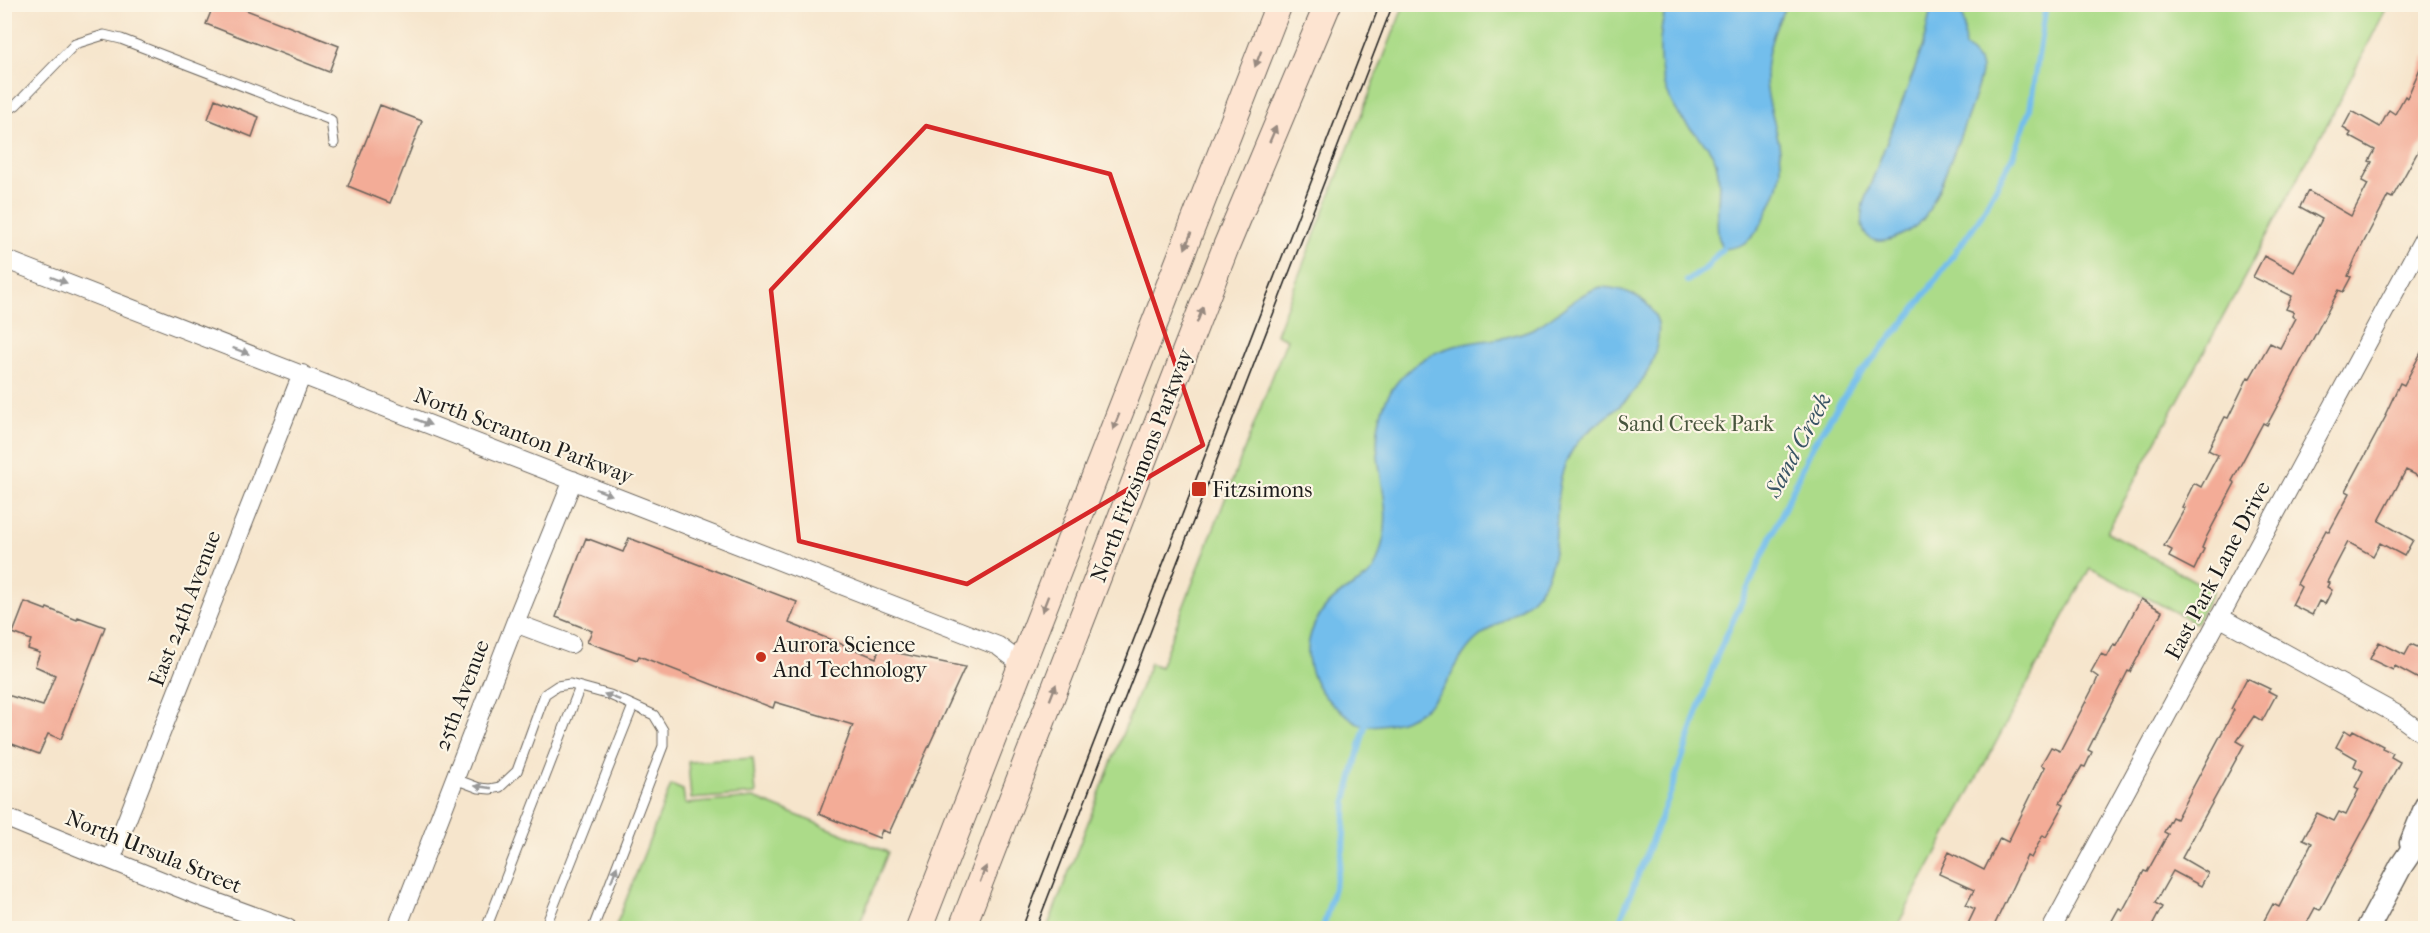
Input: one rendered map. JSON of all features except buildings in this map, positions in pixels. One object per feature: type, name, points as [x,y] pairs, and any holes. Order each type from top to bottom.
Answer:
[{"type":"main road","name":"North Fitzsimons Parkway","points":[[918,928],[1279,4]]},
{"type":"main road","name":"North Fitzsimons Parkway","points":[[962,928],[1225,249],[1328,4]]},
{"type":"street","name":"East Park Lane Drive","points":[[2052,928],[2426,234]]},
{"type":"street","name":"North Scranton Parkway","points":[[4,259],[998,646],[1022,664]]},
{"type":"street","name":"East 24th Avenue","points":[[111,860],[302,374]]},
{"type":"street","name":"25th Avenue","points":[[397,928],[573,480]]},
{"type":"street","points":[[2218,617],[2396,714],[2426,736]]},
{"type":"street","points":[[515,623],[571,644]]},
{"type":"street","points":[[2396,714],[2426,723]]},
{"type":"street","points":[[2368,928],[2401,866],[2426,806]]},
{"type":"street","name":"North Ursula Street","points":[[4,817],[202,897],[287,928]]},
{"type":"street","points":[[2401,866],[2426,829]]},
{"type":"lane","points":[[4,113],[16,105],[75,44],[104,35],[121,39],[331,120],[334,144]]},
{"type":"lane","points":[[455,779],[479,788],[500,787],[517,771],[545,694],[557,686],[570,684],[610,695],[654,715],[663,730],[663,746],[593,928]]},
{"type":"lane","points":[[493,928],[487,926],[580,687]]},
{"type":"lane","points":[[545,928],[633,706]]},
{"type":"highlighted area","points":[[926,126],[1110,174],[1203,445],[967,584],[799,541],[771,290]]},
{"type":"green space","name":"Sand Creek Park","points":[[1404,5],[2388,5],[2333,113],[2107,532],[2213,591],[2196,623],[2090,568],[1896,928],[1047,928],[1150,663],[1160,667],[1287,339],[1276,334]]},
{"type":"green space","points":[[753,758],[756,794],[691,799],[688,762]]},
{"type":"green space","points":[[671,785],[683,790],[685,804],[754,798],[888,852],[858,928],[615,928]]},
{"type":"water","points":[[1667,4],[1786,5],[1772,41],[1766,70],[1767,91],[1781,156],[1778,187],[1757,232],[1737,247],[1722,249],[1719,239],[1717,217],[1719,184],[1714,156],[1678,112],[1664,83],[1660,36]]},
{"type":"water","points":[[1932,4],[1956,5],[1959,9],[1963,19],[1965,47],[1975,57],[1981,69],[1979,79],[1966,120],[1929,210],[1911,230],[1885,241],[1876,241],[1869,238],[1864,231],[1863,204],[1923,45]]},
{"type":"water","points":[[1601,287],[1632,294],[1650,307],[1657,321],[1659,332],[1657,344],[1651,365],[1640,384],[1617,408],[1581,439],[1565,465],[1558,498],[1555,548],[1540,590],[1533,598],[1470,646],[1438,695],[1417,714],[1399,722],[1369,726],[1349,718],[1325,696],[1315,682],[1308,658],[1308,649],[1311,632],[1324,610],[1336,597],[1369,575],[1379,554],[1383,541],[1385,511],[1377,438],[1383,408],[1389,395],[1407,372],[1431,355],[1459,345],[1505,337],[1532,329],[1574,300]]},
{"type":"waterway","name":"Sand Creek","points":[[1617,928],[1670,794],[1716,658],[1813,445],[1855,380],[1911,314],[1979,219],[2013,156],[2030,109],[2046,4]]},
{"type":"waterway","points":[[1687,281],[1705,269],[1722,249]]},
{"type":"waterway","points":[[1323,928],[1343,849],[1346,800],[1365,726]]},
{"type":"tram line","points":[[1022,928],[1380,4]]},
{"type":"tram line","points":[[1036,928],[1393,4]]},
{"type":"place","name":"Fitzsimons","points":[[1199,489]]},
{"type":"place","name":"Aurora Science And Technology","points":[[761,657]]}]
